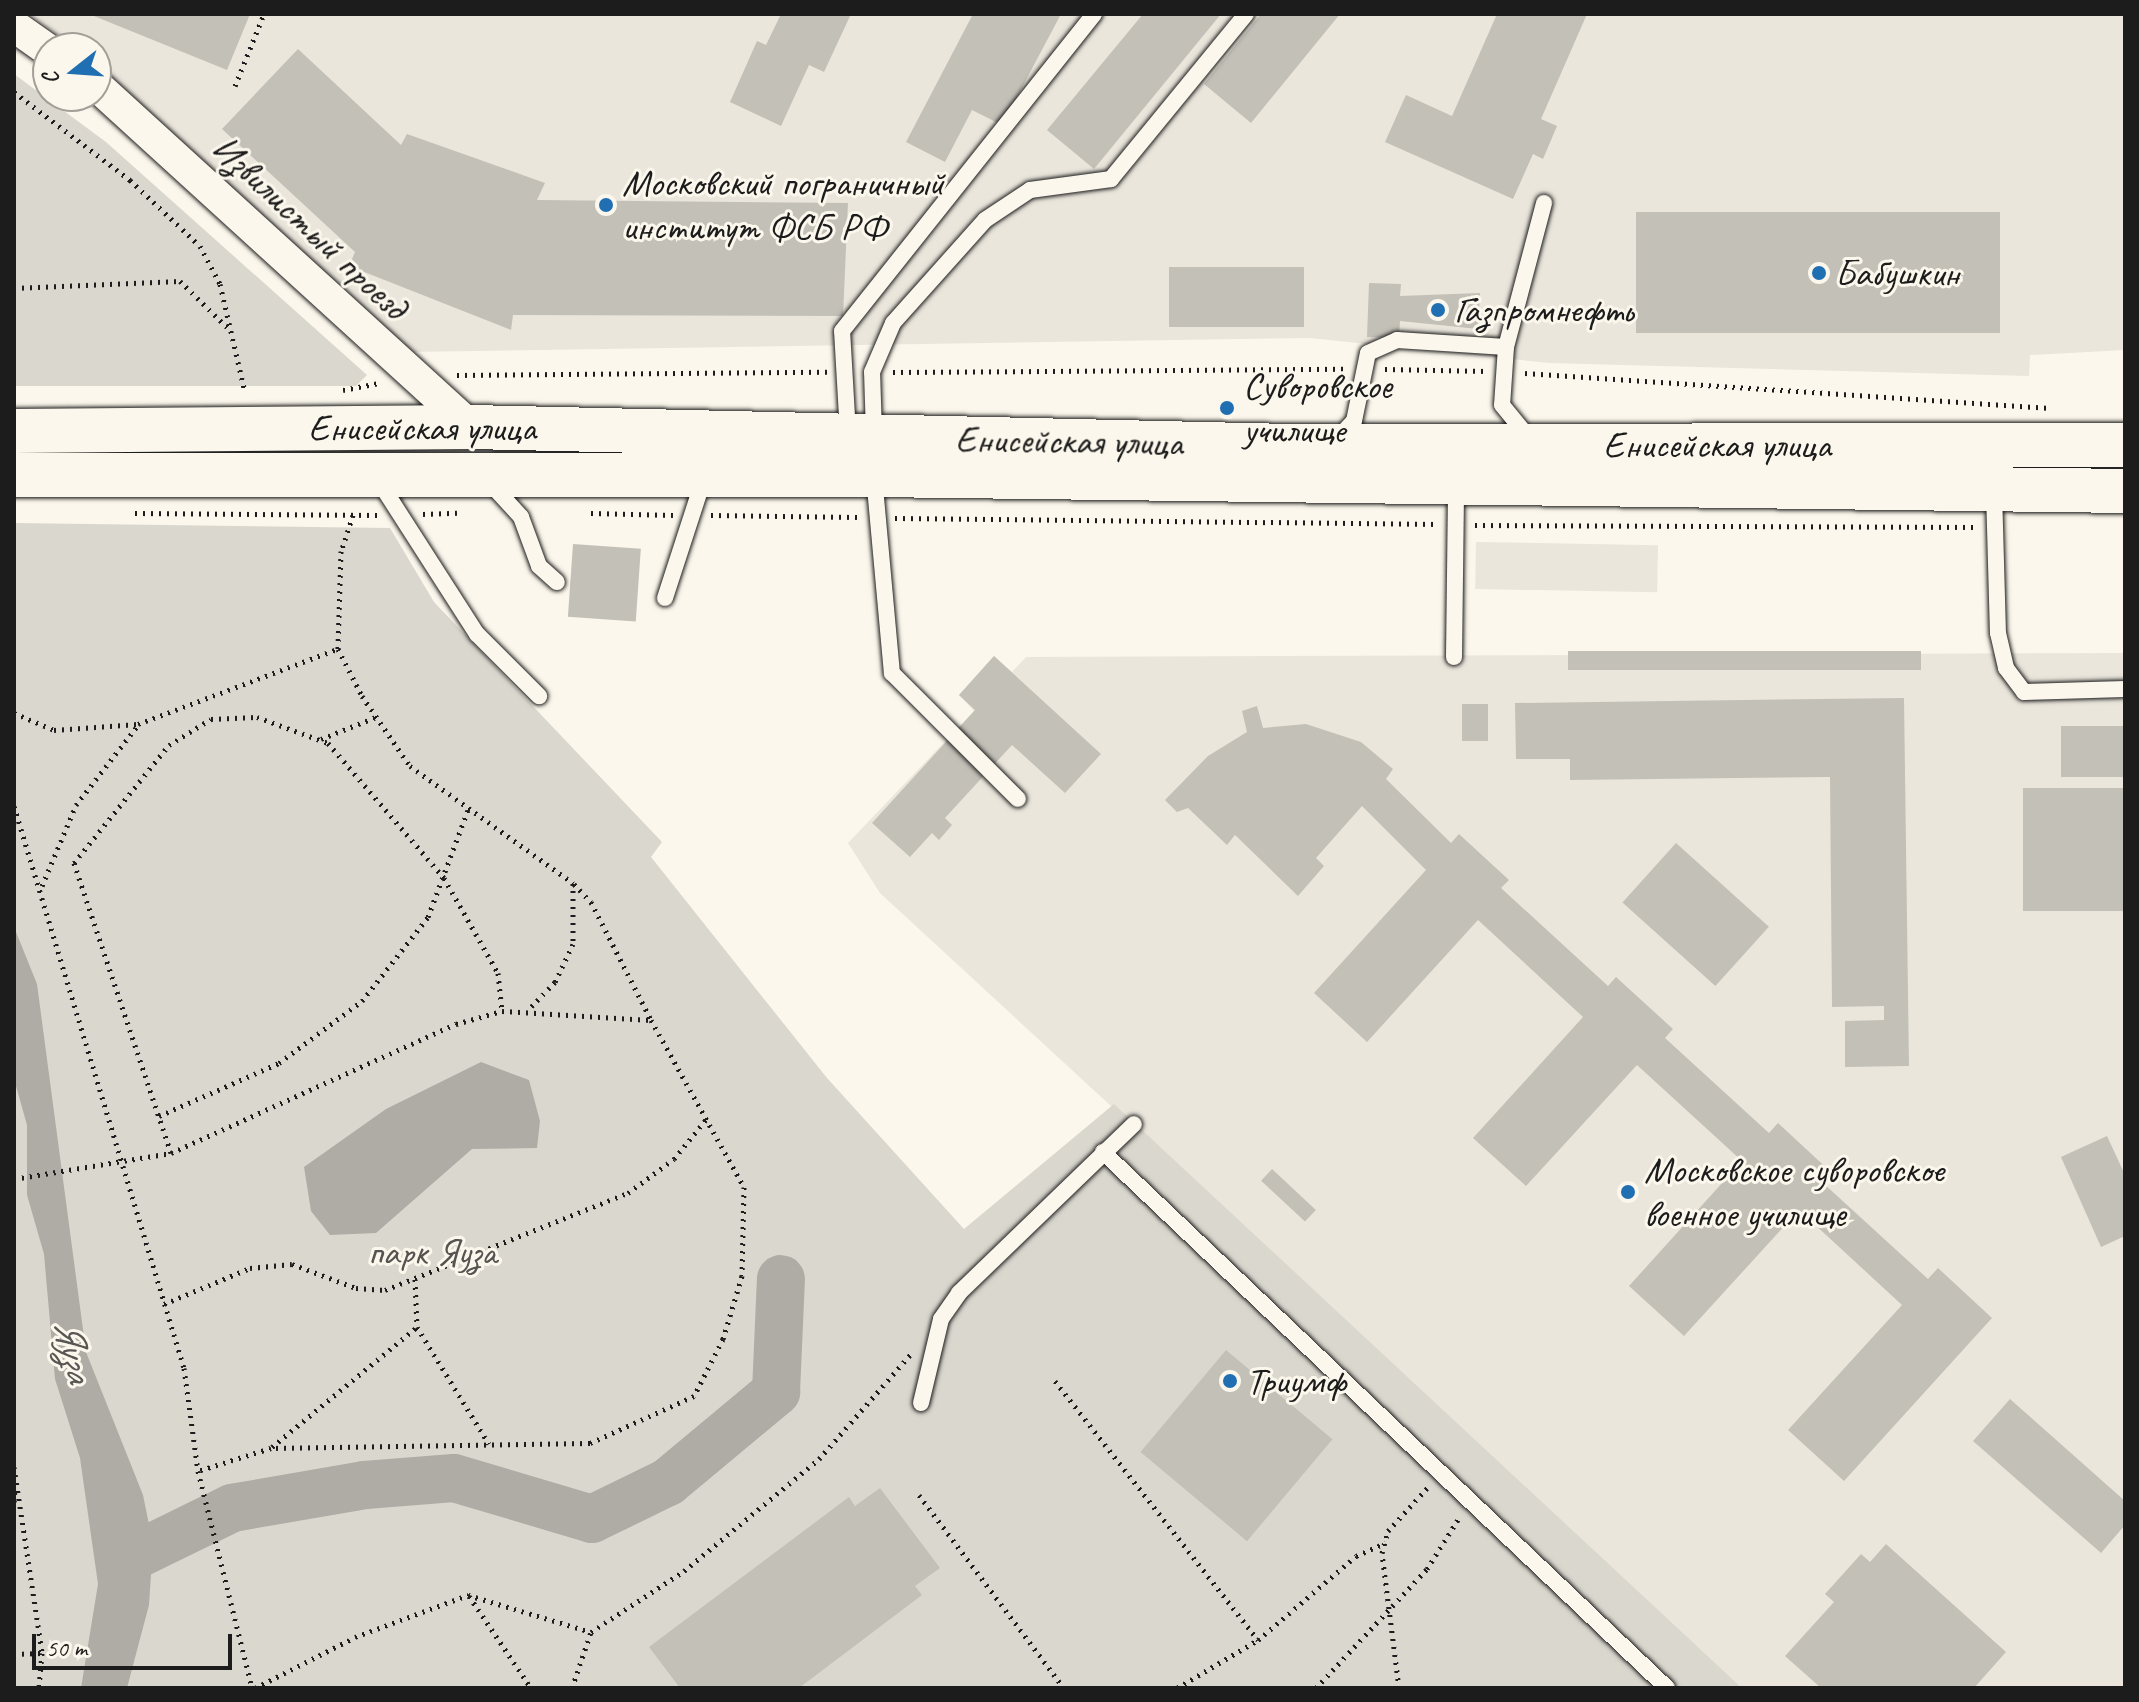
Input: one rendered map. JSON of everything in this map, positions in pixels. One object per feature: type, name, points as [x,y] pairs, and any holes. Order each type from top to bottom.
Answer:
[{"type":"main road","name":"Енисейская улица","points":[[14,431],[471,427],[865,449],[1456,505],[1994,508],[2125,491]]},
{"type":"main road","name":"Енисейская улица","points":[[14,475],[705,474],[865,449],[2125,445]]},
{"type":"street","points":[[14,26],[32,39]]},
{"type":"street","name":"Извилистый проезд","points":[[112,100],[471,427]]},
{"type":"lane","points":[[1018,799],[892,673],[875,517],[865,449],[845,372],[842,331],[1094,14]]},
{"type":"lane","points":[[865,449],[872,372],[893,323],[985,220],[1030,190],[1111,179],[1246,14]]},
{"type":"lane","points":[[1535,446],[1502,405],[1503,372],[1506,347],[1544,203]]},
{"type":"lane","points":[[1331,446],[1354,421],[1360,369],[1368,353],[1397,340],[1506,347]]},
{"type":"lane","points":[[373,474],[403,514],[477,634],[539,696]]},
{"type":"lane","points":[[481,474],[517,511],[539,566],[557,582]]},
{"type":"lane","points":[[665,598],[705,474]]},
{"type":"lane","points":[[1454,657],[1456,505]]},
{"type":"lane","points":[[1994,508],[1998,633],[2006,668],[2024,692],[2125,689]]},
{"type":"lane","points":[[921,1403],[941,1319],[959,1293],[1134,1124]]},
{"type":"lane","points":[[1103,1152],[1440,1473],[1461,1499],[1667,1688]]},
{"type":"path","points":[[235,86],[264,14]]},
{"type":"path","points":[[14,92],[130,180],[200,246],[235,335],[245,392]]},
{"type":"path","points":[[14,288],[180,281],[235,335]]},
{"type":"path","points":[[872,372],[1360,369],[1503,372],[2061,408]]},
{"type":"path","points":[[334,390],[411,375],[845,372]]},
{"type":"path","points":[[229,392],[260,391]]},
{"type":"path","points":[[576,512],[875,517],[1456,505],[1994,508]]},
{"type":"path","points":[[122,513],[353,515],[517,511]]},
{"type":"path","points":[[198,1471],[271,1448],[590,1443],[694,1396],[723,1339],[748,1227],[744,1187],[708,1117],[651,1020],[591,902],[573,883],[410,766],[376,717],[338,649],[341,551],[353,515]]},
{"type":"path","points":[[14,713],[54,730],[138,724],[338,649]]},
{"type":"path","points":[[171,1153],[74,863],[169,745],[211,719],[257,717],[320,739],[377,794],[444,878],[498,973],[502,1011]]},
{"type":"path","points":[[320,739],[376,717]]},
{"type":"path","points":[[42,886],[76,805],[138,724]]},
{"type":"path","points":[[14,806],[42,886],[119,1159],[184,1368],[198,1471],[254,1688],[355,1637],[468,1595],[591,1632]]},
{"type":"path","points":[[159,1116],[229,1091],[318,1038],[402,958],[444,878],[468,810]]},
{"type":"path","points":[[529,1010],[555,982],[573,944],[573,883]]},
{"type":"path","points":[[14,1179],[119,1159],[171,1153],[456,1024],[502,1011],[529,1010],[651,1020]]},
{"type":"path","points":[[164,1304],[250,1268],[278,1265],[356,1288],[385,1290],[628,1193],[674,1159],[708,1117]]},
{"type":"path","points":[[415,1279],[417,1327],[489,1445]]},
{"type":"path","points":[[572,1688],[591,1632],[684,1571],[819,1459],[941,1319]]},
{"type":"path","points":[[271,1448],[417,1327]]},
{"type":"path","points":[[1055,1381],[1258,1640]]},
{"type":"path","points":[[14,1467],[42,1653],[39,1688]]},
{"type":"path","points":[[1177,1688],[1258,1640],[1356,1556],[1385,1543],[1440,1473]]},
{"type":"path","points":[[14,1502],[16,1480]]},
{"type":"path","points":[[919,1495],[1064,1688]]},
{"type":"path","points":[[1316,1688],[1391,1610],[1464,1511],[1461,1499]]},
{"type":"path","points":[[1385,1543],[1398,1685],[1391,1688]]},
{"type":"path","points":[[468,1595],[531,1688]]},
{"type":"path","points":[[14,1654],[42,1653]]},
{"type":"shaded area","points":[[29,14],[2125,14],[2125,350],[2030,355],[2029,376],[1549,363],[1310,338],[407,352],[112,77],[112,32],[54,32]]},
{"type":"shaded area","points":[[1476,542],[1658,545],[1657,592],[1475,589]]},
{"type":"shaded area","name":"Московское суворовское военное училище","points":[[2125,653],[2125,1688],[1742,1688],[880,893],[848,843],[974,711],[959,695],[994,656],[1012,672],[1026,657]]},
{"type":"green space","points":[[14,74],[32,87],[32,112],[65,112],[106,142],[367,375],[356,386],[14,386]]},
{"type":"green space","name":"парк Яуза","points":[[14,523],[390,528],[434,602],[662,842],[651,857],[827,1078],[964,1229],[1114,1104],[1742,1688],[14,1688]]},
{"type":"water","name":"Яуза","points":[[14,927],[37,984],[86,1352],[143,1495],[153,1544],[149,1605],[127,1688],[81,1688],[98,1584],[80,1458],[55,1379],[44,1254],[27,1195],[27,1125],[14,1079]]},
{"type":"water","points":[[481,1062],[529,1080],[540,1121],[537,1148],[472,1149],[376,1233],[330,1235],[311,1211],[304,1167],[386,1109]]},
{"type":"building","points":[[89,14],[250,14],[227,70]]},
{"type":"building","points":[[781,14],[851,14],[824,72],[809,65],[781,126],[730,102],[757,41],[766,45]]},
{"type":"building","points":[[973,14],[1061,14],[1002,125],[972,110],[945,162],[906,142]]},
{"type":"building","points":[[1143,14],[1221,14],[1094,169],[1047,130]]},
{"type":"building","points":[[1261,14],[1340,14],[1251,123],[1204,84]]},
{"type":"building","points":[[1497,14],[1587,14],[1541,119],[1557,126],[1543,159],[1533,154],[1513,199],[1385,142],[1406,95],[1452,116]]},
{"type":"building","points":[[298,49],[401,145],[407,134],[545,183],[537,200],[848,203],[843,316],[513,315],[511,330],[349,266],[355,252],[222,129]]},
{"type":"building","name":"Бабушкин","points":[[1636,212],[2000,212],[2000,333],[1636,333]]},
{"type":"building","points":[[1169,267],[1304,267],[1304,327],[1169,327]]},
{"type":"building","points":[[1369,283],[1401,284],[1400,296],[1480,293],[1478,329],[1400,321],[1399,338],[1367,337]]},
{"type":"building","points":[[573,544],[641,549],[636,622],[568,617]]},
{"type":"building","points":[[1568,651],[1921,651],[1921,670],[1568,670]]},
{"type":"building","points":[[994,656],[1101,754],[1065,793],[1012,745],[945,818],[952,825],[939,840],[932,833],[910,857],[872,823],[975,710],[959,695]]},
{"type":"building","points":[[1904,698],[1909,1066],[1845,1067],[1845,1021],[1884,1020],[1884,1006],[1832,1007],[1830,777],[1570,780],[1570,759],[1516,759],[1515,703]]},
{"type":"building","points":[[1462,704],[1488,704],[1488,741],[1462,741]]},
{"type":"building","points":[[1257,706],[1263,728],[1306,724],[1361,742],[1393,769],[1386,779],[1451,843],[1459,834],[1509,880],[1501,888],[1608,986],[1616,977],[1673,1029],[1665,1038],[1769,1133],[1778,1123],[1832,1173],[1823,1183],[1928,1279],[1938,1268],[1992,1318],[1844,1481],[1788,1430],[1902,1305],[1799,1210],[1684,1336],[1629,1286],[1742,1161],[1637,1065],[1526,1186],[1473,1138],[1583,1017],[1478,920],[1367,1042],[1314,993],[1426,870],[1362,806],[1316,858],[1324,866],[1298,896],[1235,835],[1227,845],[1188,808],[1177,812],[1165,800],[1208,756],[1247,732],[1242,711]]},
{"type":"building","points":[[2061,726],[2125,726],[2125,777],[2061,777]]},
{"type":"building","points":[[2023,788],[2125,788],[2125,911],[2023,911]]},
{"type":"building","points":[[1676,843],[1769,927],[1715,986],[1622,902]]},
{"type":"building","points":[[2107,1136],[2125,1175],[2125,1236],[2101,1247],[2061,1157]]},
{"type":"building","points":[[1272,1169],[1316,1210],[1305,1222],[1261,1181]]},
{"type":"building","points":[[1226,1350],[1332,1439],[1247,1541],[1141,1452]]},
{"type":"building","points":[[2010,1399],[2125,1501],[2125,1525],[2101,1553],[1973,1441]]},
{"type":"building","points":[[880,1488],[940,1568],[915,1586],[922,1595],[799,1688],[680,1688],[649,1647],[849,1497],[855,1506]]},
{"type":"building","points":[[1886,1544],[2006,1652],[1974,1688],[1821,1688],[1785,1656],[1834,1602],[1825,1594],[1861,1554],[1870,1562]]},
{"type":"waterway","points":[[130,1558],[232,1508],[365,1485],[454,1478],[592,1519],[668,1482],[776,1392],[781,1279]]},
{"type":"place","name":"Московский пограничный институт ФСБ РФ","points":[[606,205]]},
{"type":"place","name":"Бабушкин","points":[[1819,273]]},
{"type":"place","name":"Газпромнефть","points":[[1438,310]]},
{"type":"place","name":"Суворовское училище","points":[[1227,408]]},
{"type":"place","name":"Московское суворовское военное училище","points":[[1628,1192]]},
{"type":"place","name":"Триумф","points":[[1230,1381]]}]
